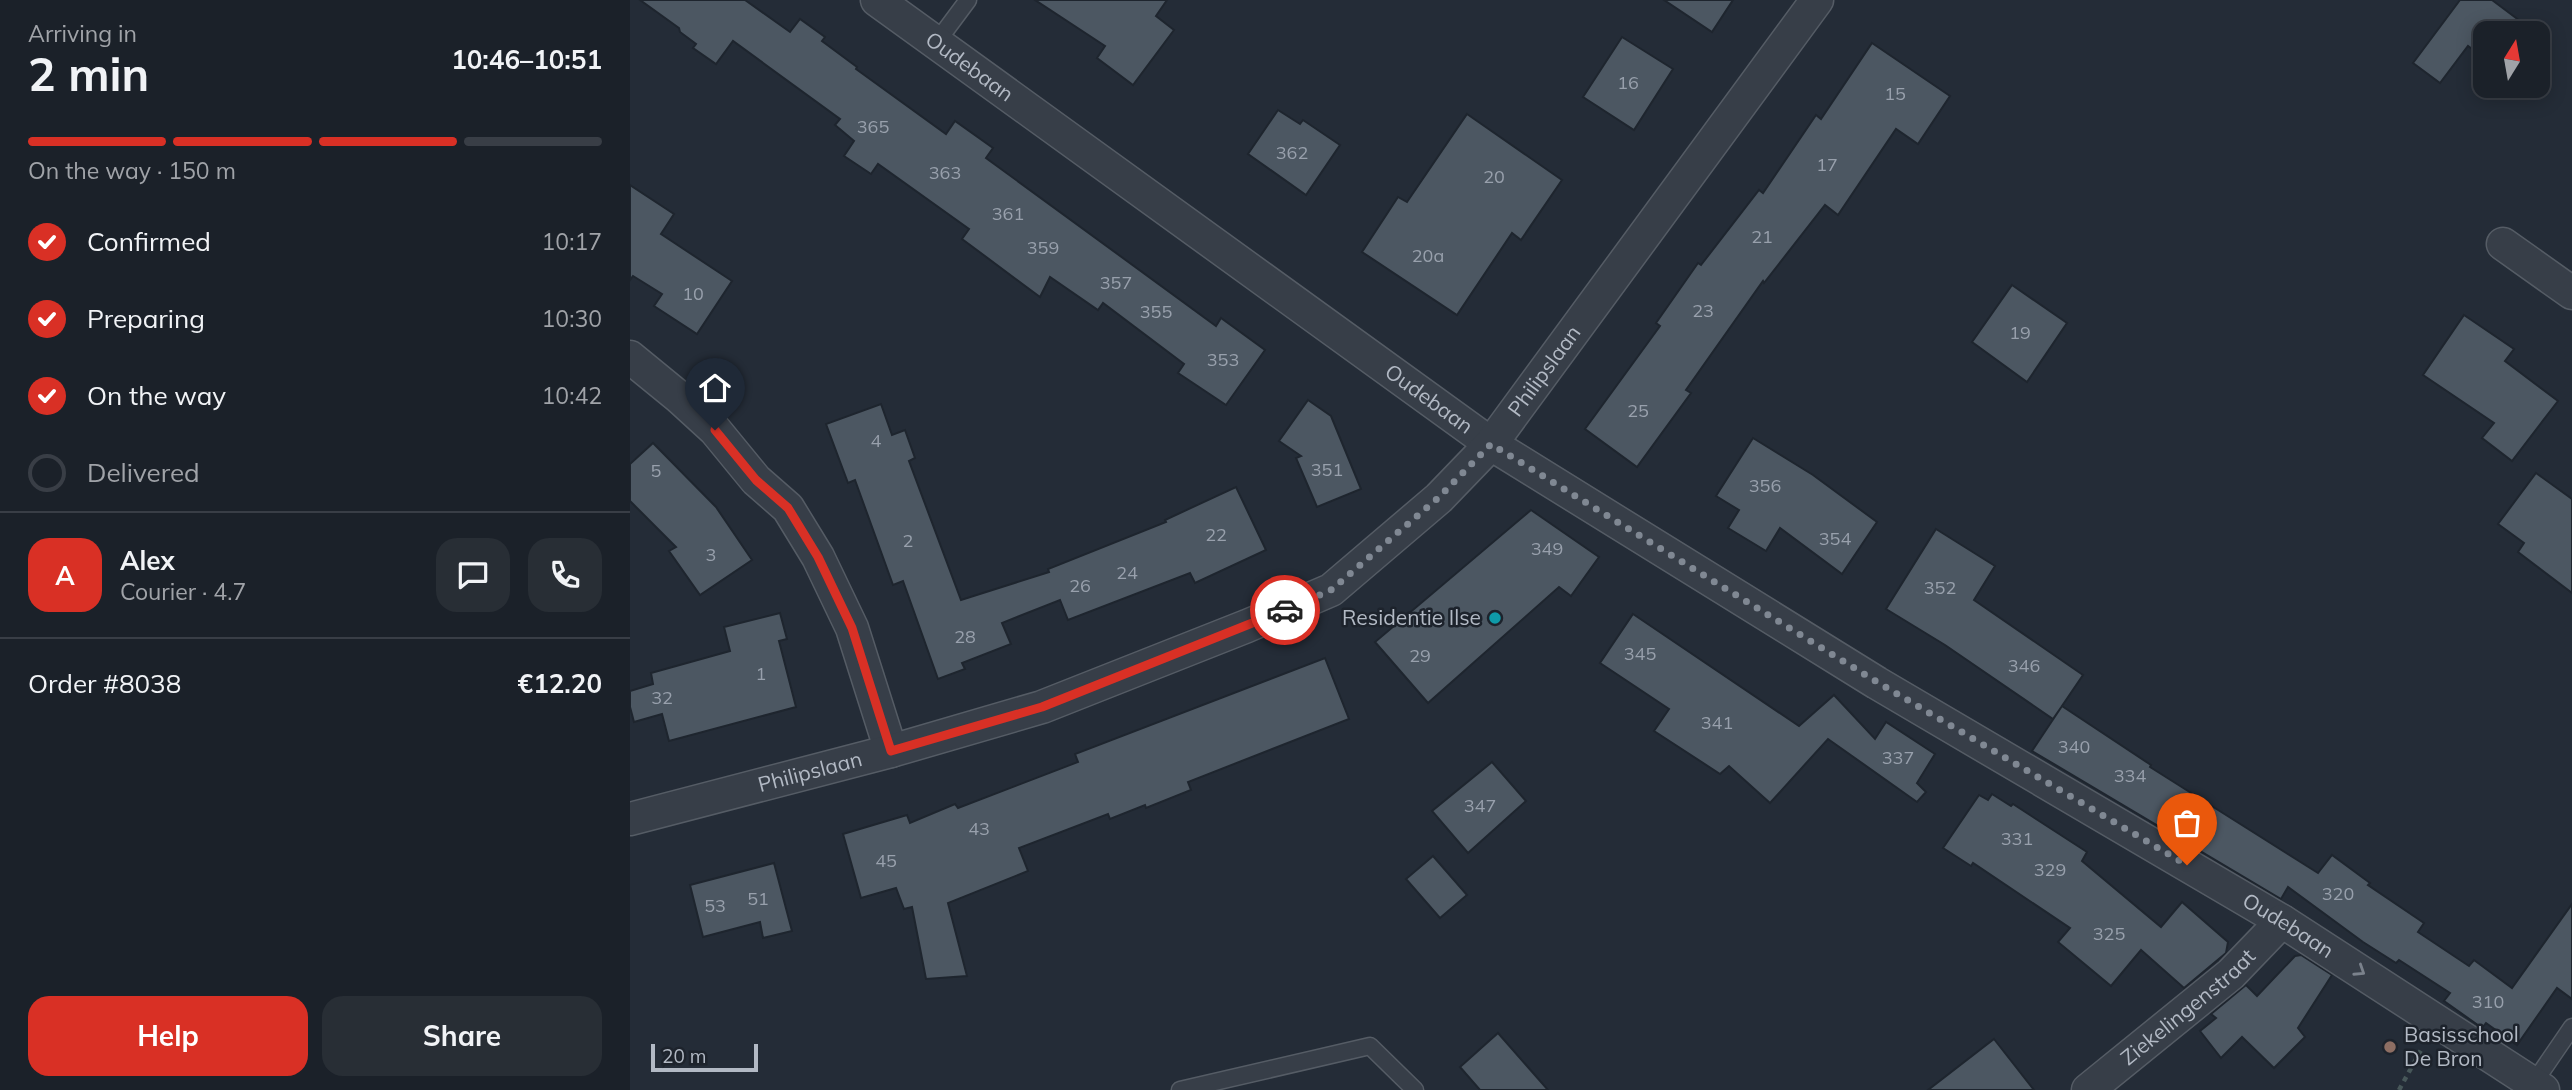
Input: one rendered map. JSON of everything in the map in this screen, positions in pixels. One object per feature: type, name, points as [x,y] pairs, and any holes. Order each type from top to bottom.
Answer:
[{"type":"street","name":"Oudebaan","points":[[877,0],[1491,444],[1877,682],[2282,921],[2538,1087]]},
{"type":"street","name":"Philipslaan","points":[[630,820],[891,751],[1042,707],[1331,590],[1438,498],[1491,444],[1817,0]]},
{"type":"street","points":[[2503,244],[2572,293]]},
{"type":"street","points":[[630,358],[715,430],[756,480],[788,508],[818,557],[852,628],[891,751]]},
{"type":"street","name":"Ziekelingenstraat","points":[[2088,1090],[2231,974],[2282,921]]},
{"type":"lane","points":[[936,43],[968,0]]},
{"type":"lane","points":[[2538,1087],[2572,1027]]},
{"type":"lane","points":[[1180,1090],[1370,1045],[1415,1090]]},
{"type":"path","points":[[2399,1090],[2436,1021]]},
{"type":"building","points":[[640,0],[745,0],[790,32],[800,19],[825,37],[822,41],[857,67],[856,69],[946,134],[955,121],[993,148],[986,158],[1216,326],[1221,318],[1265,350],[1226,405],[1178,373],[1184,364],[1103,303],[1098,310],[1050,277],[1040,297],[962,239],[969,229],[878,164],[871,174],[844,156],[854,141],[835,125],[840,119],[733,41],[716,64],[693,48],[696,44],[680,32],[679,28]]},
{"type":"building","points":[[1035,0],[1167,0],[1156,16],[1174,30],[1133,85],[1097,58],[1105,46]]},
{"type":"building","points":[[1664,0],[1733,0],[1712,32]]},
{"type":"building","points":[[2460,0],[2492,0],[2520,21],[2473,21],[2473,50],[2468,46],[2440,83],[2413,63]]},
{"type":"building","points":[[1622,37],[1673,69],[1634,130],[1583,97]]},
{"type":"building","points":[[1872,43],[1950,96],[1918,144],[1896,129],[1838,215],[1825,205],[1764,283],[1763,281],[1686,390],[1691,393],[1637,467],[1585,429],[1660,326],[1656,323],[1698,263],[1701,265],[1759,190],[1763,193],[1816,115],[1821,119]]},
{"type":"building","points":[[1278,110],[1300,124],[1303,120],[1340,145],[1306,195],[1248,154]]},
{"type":"building","points":[[1467,114],[1562,180],[1521,240],[1512,233],[1457,315],[1362,252],[1398,197],[1407,202]]},
{"type":"building","points":[[630,185],[674,214],[661,234],[732,281],[697,334],[654,306],[662,294],[633,276],[630,280]]},
{"type":"building","points":[[2012,285],[2067,323],[2027,382],[1972,342]]},
{"type":"building","points":[[2464,315],[2514,349],[2505,361],[2558,401],[2512,461],[2482,438],[2494,423],[2423,375]]},
{"type":"building","points":[[1308,400],[1331,416],[1361,489],[1317,507],[1296,458],[1301,456],[1279,441]]},
{"type":"building","points":[[881,404],[892,435],[905,430],[915,458],[909,461],[961,600],[1049,572],[1048,569],[1166,522],[1165,520],[1236,487],[1266,550],[1195,583],[1190,573],[1068,620],[1060,600],[1002,623],[1011,644],[962,663],[965,669],[938,679],[903,581],[893,585],[855,480],[848,483],[826,424]]},
{"type":"building","points":[[1753,438],[1813,475],[1877,522],[1842,574],[1780,528],[1766,551],[1728,528],[1739,510],[1716,496]]},
{"type":"building","points":[[653,443],[716,507],[752,560],[700,595],[669,551],[676,547],[630,501],[630,464]]},
{"type":"building","points":[[2536,473],[2572,499],[2572,593],[2518,552],[2524,543],[2498,524]]},
{"type":"building","points":[[1531,510],[1599,557],[1571,596],[1559,587],[1428,703],[1375,642]]},
{"type":"building","points":[[1936,529],[1995,566],[1974,600],[2083,675],[2053,719],[1945,645],[1886,609]]},
{"type":"building","points":[[780,613],[787,639],[779,641],[796,707],[669,741],[662,714],[634,722],[630,691],[653,684],[651,673],[730,651],[724,627]]},
{"type":"building","points":[[1633,614],[1799,726],[1834,695],[1875,739],[1886,722],[1935,754],[1917,783],[1926,792],[1917,802],[1828,739],[1770,803],[1729,766],[1720,774],[1654,731],[1669,709],[1600,663]]},
{"type":"building","points":[[1325,658],[1349,719],[1188,782],[1191,790],[1146,808],[1145,805],[1110,819],[1108,814],[1019,848],[1028,871],[948,903],[967,976],[926,979],[912,907],[904,909],[896,888],[861,898],[843,834],[907,815],[910,823],[955,804],[958,808],[1078,762],[1075,754]]},
{"type":"building","points":[[2062,706],[2151,765],[2150,767],[2318,873],[2332,855],[2370,883],[2368,885],[2424,923],[2418,932],[2469,966],[2474,960],[2512,988],[2572,904],[2572,999],[2557,988],[2517,1045],[2486,1023],[2482,1028],[2444,1001],[2450,993],[2399,960],[2396,963],[2363,942],[2288,887],[2281,899],[2032,751]]},
{"type":"building","points":[[1492,762],[1526,801],[1468,853],[1432,811]]},
{"type":"building","points":[[1992,794],[2011,806],[2013,804],[2087,852],[2082,861],[2161,927],[2182,902],[2228,942],[2226,953],[2184,988],[2141,950],[2111,986],[2058,942],[2070,928],[1973,863],[1971,866],[1943,848],[1979,795],[1988,800]]},
{"type":"building","points":[[1433,856],[1467,895],[1440,918],[1406,879]]},
{"type":"building","points":[[774,863],[792,931],[763,938],[760,922],[703,937],[690,885]]},
{"type":"building","points":[[2301,955],[2332,975],[2298,1028],[2305,1037],[2274,1068],[2242,1037],[2221,1058],[2200,1031],[2216,1018],[2211,1014],[2246,985],[2257,996],[2295,956]]},
{"type":"building","points":[[1498,1033],[1548,1090],[1480,1090],[1460,1067]]},
{"type":"building","points":[[1994,1039],[2034,1090],[1928,1090]]},
{"type":"way so far","points":[[1285,610],[1331,590],[1438,498],[1491,444],[1877,682],[2187,865]]},
{"type":"place","name":"Residentie Ilse","points":[[1495,618]]},
{"type":"place","name":"Basisschool De Bron","points":[[2390,1047]]},
{"type":"route","points":[[715,430],[756,480],[788,508],[818,557],[852,628],[891,751],[1042,707],[1285,610]]}]
